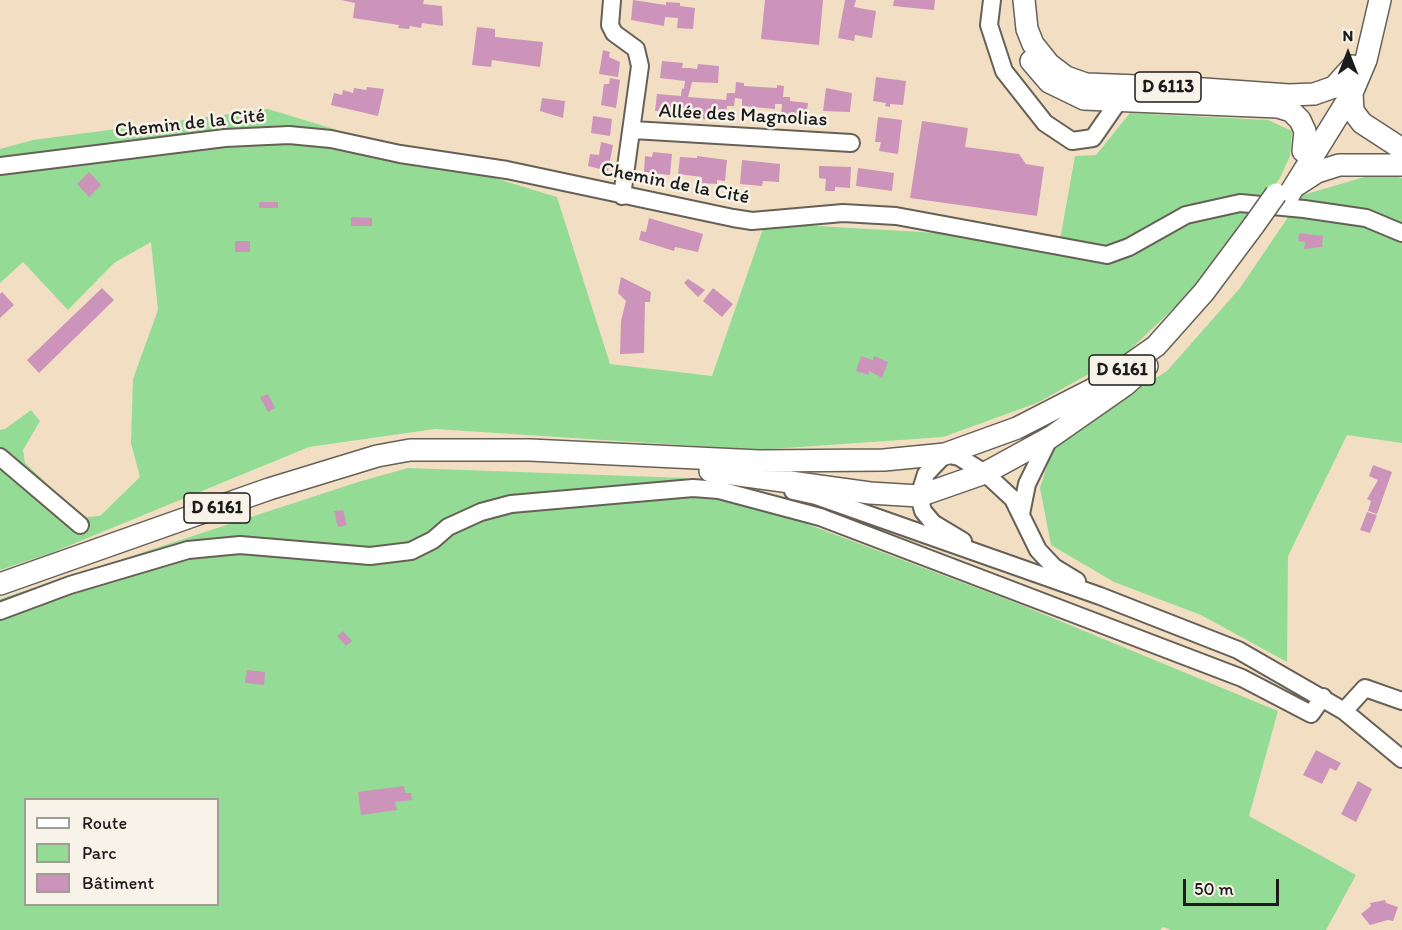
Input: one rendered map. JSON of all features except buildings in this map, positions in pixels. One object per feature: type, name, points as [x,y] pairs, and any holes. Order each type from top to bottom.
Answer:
[{"type":"main road","name":"D 6113","points":[[1013,0],[1020,34],[1036,71],[1066,93],[1278,107],[1291,111],[1300,120],[1305,131],[1303,151]]},
{"type":"main road","name":"D 6113","points":[[1024,0],[1027,29],[1033,44],[1049,64],[1066,76],[1107,95],[1190,88],[1289,95],[1314,94],[1334,87],[1353,66],[1380,2]]},
{"type":"main road","name":"D 6113","points":[[1352,93],[1366,60],[1380,2]]},
{"type":"main road","name":"D 6161","points":[[1286,193],[1303,151],[1353,66]]},
{"type":"main road","name":"D 6161","points":[[0,584],[269,489],[378,456],[410,450],[518,450],[602,455],[816,461],[884,460],[945,454],[1017,428],[1099,386],[1156,346],[1286,193],[1352,93]]},
{"type":"main road","points":[[1352,93],[1353,111],[1362,123],[1402,149]]},
{"type":"main road","points":[[1286,193],[1317,172],[1339,165],[1392,163],[1402,165]]},
{"type":"main road","name":"D 6161","points":[[602,455],[870,493],[919,496],[985,473],[1051,437],[1124,387],[1173,344],[1213,301],[1260,226]]},
{"type":"street","points":[[612,0],[610,25],[614,33],[630,44],[639,55],[633,130],[622,196]]},
{"type":"street","points":[[992,0],[989,25],[1004,71],[1045,123],[1072,141],[1083,141],[1097,135],[1107,95]]},
{"type":"street","name":"Allée des Magnolias","points":[[633,130],[851,143]]},
{"type":"street","name":"Chemin de la Cité","points":[[0,166],[225,138],[289,135],[331,139],[400,154],[507,170],[622,196],[752,221],[843,213],[896,216],[1107,255],[1129,247],[1186,215],[1239,203],[1304,208],[1366,218],[1402,233]]},
{"type":"street","points":[[1021,514],[1027,484],[1051,437]]},
{"type":"street","points":[[991,559],[981,549],[933,523],[923,511],[919,496],[926,474],[945,454],[959,457],[985,473],[1013,499],[1038,550],[1054,567],[1100,596]]},
{"type":"street","points":[[0,457],[80,525]]},
{"type":"street","points":[[708,470],[816,496],[1100,596],[1238,650],[1323,697],[1344,711],[1402,759]]},
{"type":"street","points":[[0,611],[70,585],[188,550],[240,545],[340,555],[380,555],[411,551],[433,540],[448,527],[472,516],[511,504],[693,488],[719,490],[820,517],[1232,674],[1311,714],[1323,697]]},
{"type":"street","points":[[70,585],[68,568],[76,558]]},
{"type":"street","points":[[29,574],[70,585]]},
{"type":"street","points":[[1344,711],[1365,688],[1402,700]]},
{"type":"green space","points":[[268,109],[557,197],[610,364],[712,376],[765,223],[1060,240],[1075,156],[1096,155],[1130,113],[1268,120],[1292,131],[1290,156],[1280,178],[1210,273],[1128,352],[1037,403],[943,437],[757,450],[435,429],[309,447],[51,553],[0,570],[0,430],[5,429],[31,410],[40,421],[23,450],[25,463],[74,509],[86,517],[100,516],[140,477],[131,443],[133,379],[158,310],[151,242],[114,263],[68,310],[23,262],[0,283],[0,149],[33,140]]},
{"type":"green space","points":[[1378,173],[1402,178],[1402,443],[1347,435],[1288,556],[1287,662],[1201,615],[1114,582],[1051,545],[1040,488],[1052,450],[1086,422],[1167,371],[1240,288],[1303,195]]},
{"type":"green space","points":[[408,468],[685,478],[1014,602],[1278,711],[1249,816],[1356,875],[1326,930],[1171,930],[1163,927],[1160,930],[0,930],[0,599],[358,482]]}]
